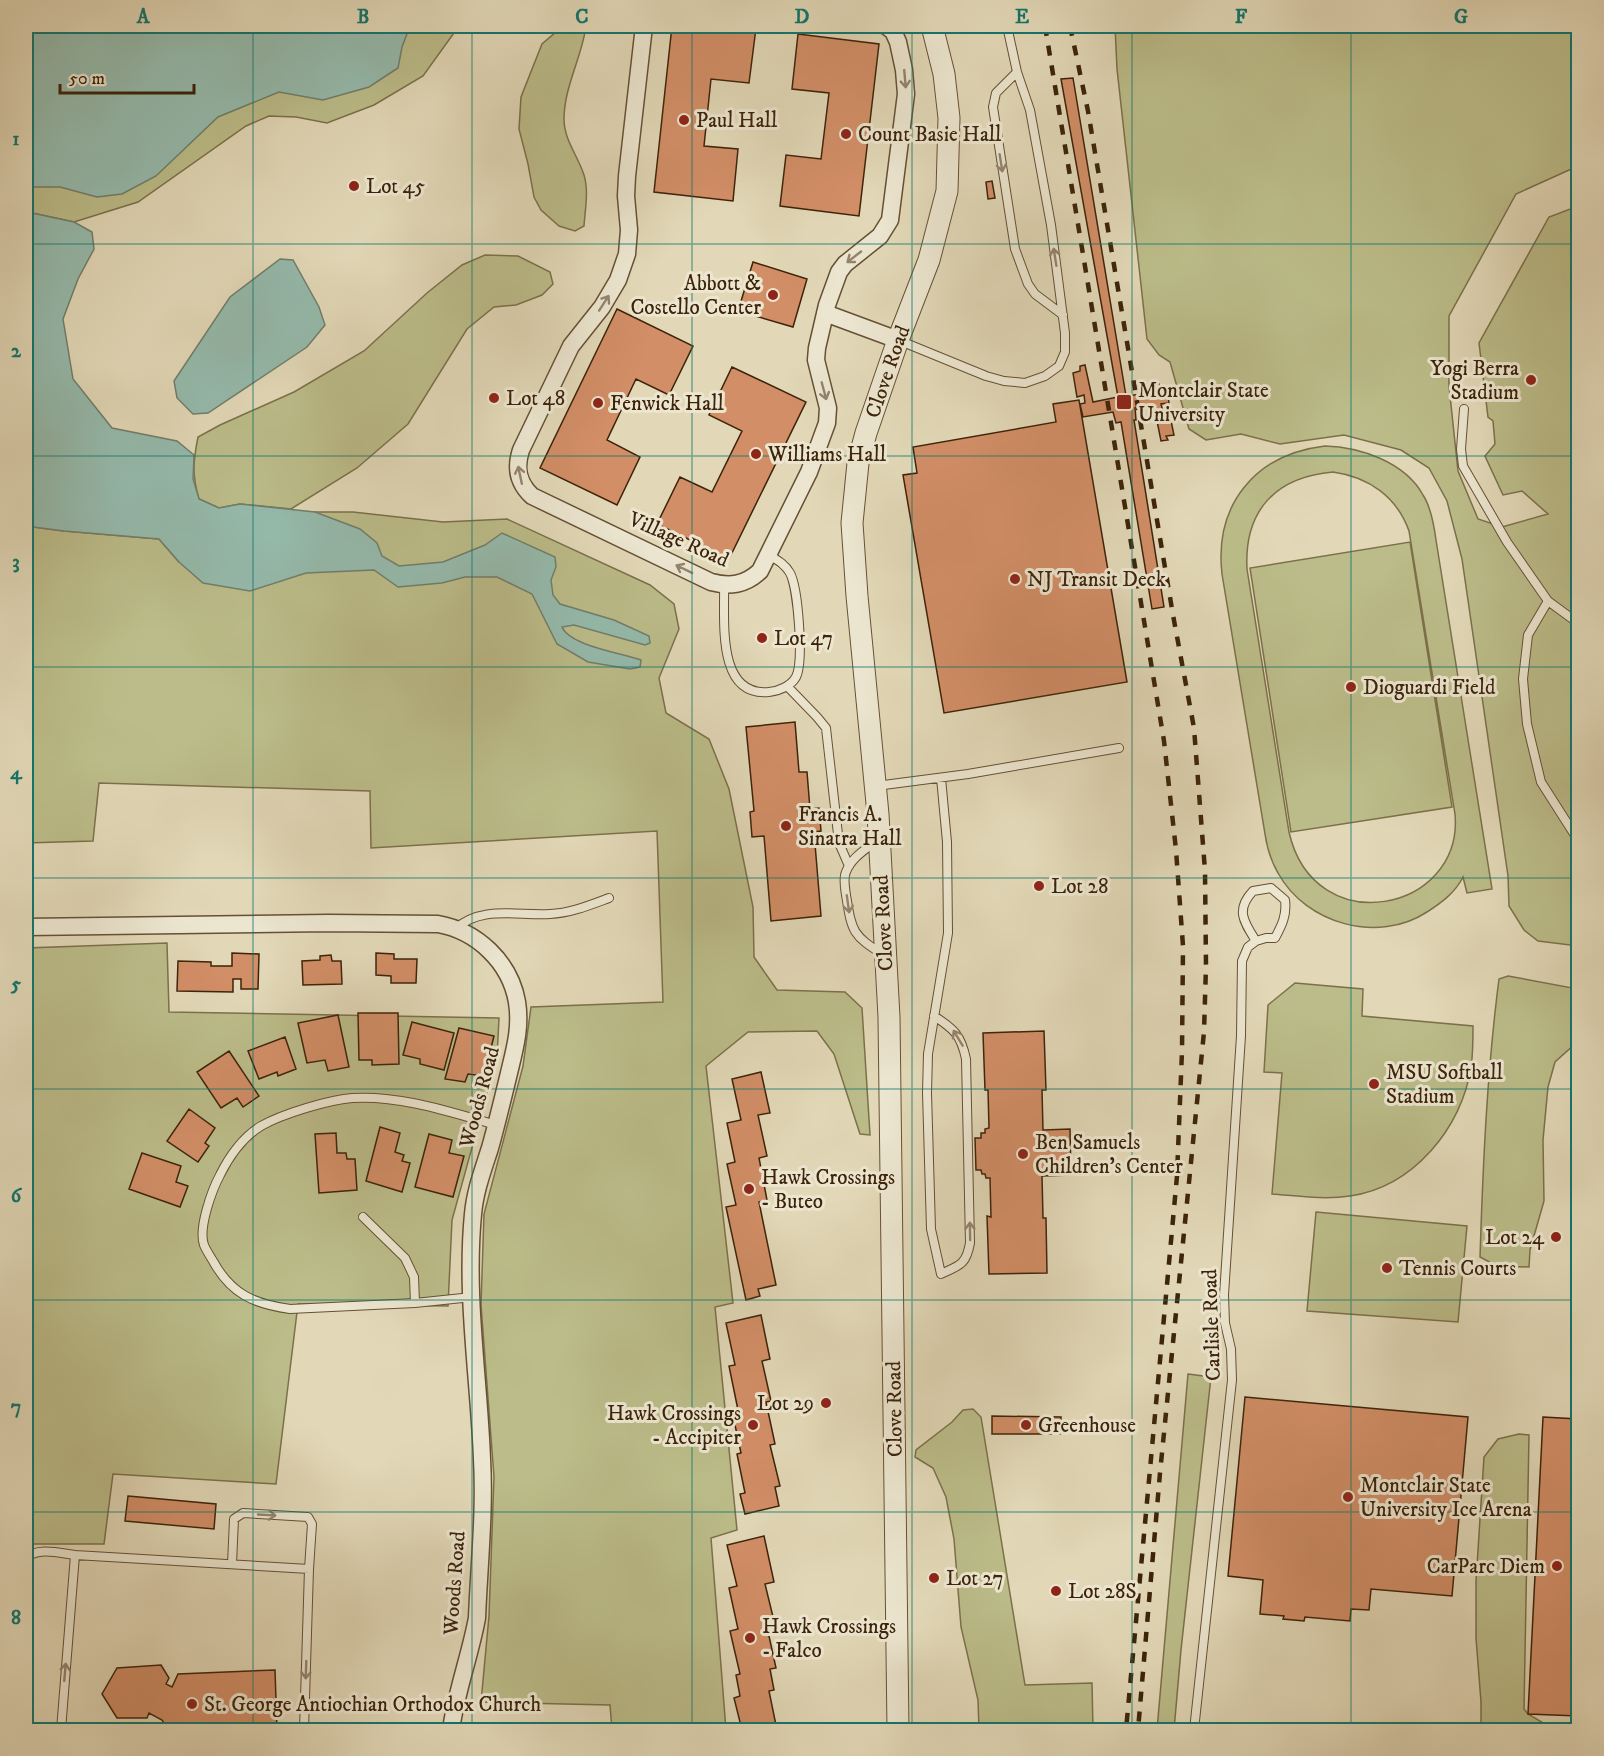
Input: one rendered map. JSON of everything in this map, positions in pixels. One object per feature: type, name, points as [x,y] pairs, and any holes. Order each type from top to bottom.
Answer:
[{"type":"street","name":"Village Road","points":[[644,26],[627,176],[626,196],[630,230],[627,254],[618,280],[602,307],[579,334],[562,364],[521,450],[518,465],[519,478],[523,488],[532,496],[711,582],[724,585],[741,584],[760,571],[809,472],[827,423],[828,408],[816,360],[825,313],[844,264],[880,236],[890,220],[906,94],[898,42],[893,31],[886,26]]},
{"type":"street","name":"Clove Road","points":[[898,1731],[889,1052],[879,839],[852,548],[858,463],[898,340],[929,260],[947,191],[949,118],[944,74],[932,26]]},
{"type":"street","points":[[825,313],[898,340]]},
{"type":"street","name":"Woods Road","points":[[26,927],[328,923],[438,924],[478,940],[500,962],[508,974],[515,995],[519,1034],[476,1195],[470,1263],[482,1461],[478,1607],[472,1644],[454,1703],[451,1731]]},
{"type":"lane","points":[[898,340],[986,376],[1025,384],[1045,376],[1059,366],[1065,352],[1063,315],[1051,225],[1030,110],[1017,72],[1007,26]]},
{"type":"lane","points":[[1017,72],[996,93],[993,107],[1015,249],[1028,284],[1035,294],[1063,315]]},
{"type":"lane","points":[[1464,410],[1461,449],[1463,466],[1507,542],[1548,601],[1578,623]]},
{"type":"lane","points":[[724,585],[726,641],[735,679],[742,686],[754,692],[776,691],[787,686],[798,673],[801,649],[792,580],[784,565],[769,555]]},
{"type":"lane","points":[[1548,601],[1528,635],[1523,679],[1527,724],[1541,782],[1578,840]]},
{"type":"lane","points":[[787,686],[826,728],[839,843],[849,866]]},
{"type":"lane","points":[[875,786],[941,778],[1119,747]]},
{"type":"lane","points":[[934,1016],[958,1035],[966,1059],[970,1243],[968,1257],[962,1264],[940,1274],[931,1229],[927,1093],[928,1054],[934,1016],[948,933],[947,842],[941,778]]},
{"type":"lane","points":[[879,839],[856,857],[845,873],[845,882],[853,930],[862,941],[885,956]]},
{"type":"lane","points":[[1271,888],[1285,900],[1287,911],[1275,938],[1256,940],[1242,913],[1243,904],[1253,891],[1271,888]]},
{"type":"lane","points":[[454,929],[463,921],[475,916],[551,914],[576,910],[609,898]]},
{"type":"lane","name":"Carlisle Road","points":[[1194,1731],[1233,1380],[1231,1349],[1225,1323],[1224,1295],[1240,1048],[1242,961],[1248,947],[1256,940]]},
{"type":"lane","points":[[472,1297],[415,1303],[290,1309],[270,1306],[239,1293],[221,1275],[203,1243],[205,1215],[214,1186],[230,1155],[260,1127],[304,1109],[351,1098],[388,1099],[496,1125]]},
{"type":"lane","points":[[363,1218],[405,1258],[414,1277],[415,1303]]},
{"type":"lane","points":[[232,1564],[234,1519],[243,1513],[308,1517],[312,1524],[304,1731]]},
{"type":"lane","points":[[26,1558],[32,1553],[50,1552],[309,1569]]},
{"type":"lane","points":[[61,1731],[75,1555]]},
{"type":"green space","points":[[26,26],[459,26],[423,76],[374,105],[327,123],[296,117],[269,116],[246,126],[138,202],[74,222],[32,213],[26,215]]},
{"type":"green space","points":[[563,26],[586,26],[567,95],[564,119],[566,134],[584,175],[586,187],[584,226],[575,231],[559,226],[541,210],[534,197],[519,129],[521,97],[542,44]]},
{"type":"green space","points":[[1115,26],[1578,26],[1578,166],[1516,194],[1449,316],[1449,386],[1458,471],[1478,519],[1502,527],[1548,514],[1522,491],[1503,495],[1485,456],[1495,444],[1493,421],[1488,417],[1479,343],[1549,217],[1578,206],[1578,946],[1538,941],[1524,930],[1509,906],[1508,876],[1462,559],[1447,501],[1429,468],[1401,450],[1344,435],[1280,444],[1241,434],[1206,440],[1189,429],[1170,362],[1159,355],[1147,339],[1117,69]]},
{"type":"green space","points":[[485,255],[518,256],[550,272],[553,284],[542,295],[516,305],[494,307],[467,329],[408,424],[357,468],[291,509],[240,504],[219,508],[199,499],[194,468],[198,437],[294,392],[364,351],[427,293],[462,265]]},
{"type":"green space","points":[[1325,446],[1353,449],[1393,465],[1415,483],[1423,495],[1434,528],[1492,889],[1467,893],[1463,877],[1452,893],[1427,912],[1408,922],[1387,927],[1345,924],[1306,905],[1290,891],[1278,873],[1271,859],[1266,839],[1222,574],[1221,549],[1225,526],[1233,505],[1245,487],[1260,472],[1300,451]],"holes":[[[1333,472],[1370,484],[1380,491],[1397,508],[1409,531],[1455,814],[1451,847],[1436,874],[1413,892],[1385,901],[1355,901],[1327,890],[1304,867],[1289,832],[1247,569],[1247,548],[1251,530],[1267,501],[1295,481],[1313,475]]]},
{"type":"green space","points":[[315,512],[353,512],[443,522],[507,519],[650,585],[674,604],[679,629],[659,678],[666,713],[709,739],[729,789],[753,907],[754,957],[777,990],[845,992],[862,1008],[870,1135],[860,1134],[834,1054],[817,1031],[748,1032],[706,1066],[733,1303],[715,1307],[737,1530],[711,1538],[726,1730],[612,1730],[610,1705],[481,1702],[489,1616],[494,1477],[481,1305],[484,1214],[523,1066],[531,1007],[663,1002],[657,831],[371,848],[370,791],[99,783],[93,841],[26,843],[26,526],[159,539],[179,562]]},
{"type":"green space","name":"Dioguardi Field","points":[[1410,542],[1452,807],[1291,832],[1250,568]]},
{"type":"green space","points":[[167,943],[169,1012],[499,1018],[497,1057],[452,1220],[448,1306],[298,1304],[276,1484],[113,1474],[104,1544],[26,1544],[26,948]]},
{"type":"green space","points":[[1508,976],[1578,989],[1576,1043],[1555,1062],[1548,1087],[1543,1140],[1544,1201],[1530,1250],[1529,1267],[1497,1266],[1480,1257],[1491,1048],[1499,979]]},
{"type":"green space","name":"MSU Softball Stadium","points":[[1295,983],[1363,989],[1362,1016],[1473,1026],[1472,1062],[1466,1090],[1457,1112],[1431,1151],[1394,1181],[1350,1196],[1330,1198],[1272,1194],[1282,1073],[1264,1072],[1268,1005]]},
{"type":"green space","name":"Tennis Courts","points":[[1316,1212],[1467,1226],[1458,1322],[1307,1311]]},
{"type":"green space","points":[[1188,1374],[1211,1377],[1174,1730],[1157,1730]]},
{"type":"green space","points":[[973,1409],[981,1417],[1025,1685],[1092,1683],[1093,1730],[979,1730],[978,1700],[961,1627],[954,1539],[946,1497],[933,1468],[915,1457],[916,1450],[952,1422],[963,1410]]},
{"type":"green space","points":[[1519,1434],[1529,1435],[1524,1709],[1528,1714],[1555,1730],[1481,1730],[1476,1638],[1476,1581],[1484,1457],[1498,1439]]},
{"type":"shaded area","points":[[26,26],[410,26],[402,47],[398,68],[369,87],[323,100],[279,92],[218,117],[156,176],[122,194],[97,197],[60,187],[26,187]]},
{"type":"shaded area","points":[[32,213],[74,222],[92,232],[94,249],[78,279],[63,319],[73,379],[112,428],[177,441],[194,455],[193,479],[199,499],[219,508],[240,504],[315,512],[360,529],[377,543],[382,556],[399,566],[443,562],[485,545],[502,533],[555,557],[556,567],[551,580],[553,595],[560,604],[614,620],[649,636],[650,643],[645,645],[574,625],[562,627],[567,634],[586,644],[641,660],[640,667],[630,669],[588,662],[557,644],[532,594],[497,577],[465,577],[442,583],[398,587],[374,570],[306,573],[250,591],[203,583],[179,562],[159,539],[26,526],[26,215]]},
{"type":"shaded area","points":[[280,259],[293,260],[319,307],[325,325],[307,347],[208,413],[193,414],[177,398],[174,381],[230,297]]},
{"type":"building","name":"Paul Hall","points":[[672,26],[756,28],[749,83],[711,79],[704,146],[738,149],[733,201],[654,192]]},
{"type":"building","name":"Count Basie Hall","points":[[798,34],[879,44],[859,216],[780,206],[786,155],[821,159],[829,93],[792,89]]},
{"type":"building","points":[[1073,78],[1126,396],[1151,393],[1150,386],[1159,384],[1160,390],[1167,389],[1169,403],[1161,404],[1163,412],[1169,411],[1174,435],[1166,436],[1168,440],[1161,441],[1154,406],[1135,408],[1136,420],[1134,420],[1164,607],[1152,609],[1121,422],[1116,423],[1113,412],[1083,417],[1080,404],[1085,403],[1084,395],[1077,397],[1073,373],[1080,371],[1080,366],[1085,365],[1093,402],[1118,397],[1061,79]]},
{"type":"building","points":[[992,181],[995,198],[988,199],[986,182]]},
{"type":"building","name":"Abbott & Costello Center","points":[[753,262],[807,279],[793,327],[738,311]]},
{"type":"building","name":"Fenwick Hall","points":[[617,309],[693,346],[669,395],[636,379],[607,440],[640,457],[617,505],[540,468]]},
{"type":"building","name":"Williams Hall","points":[[732,367],[806,402],[729,559],[657,524],[680,477],[712,492],[742,431],[709,415]]},
{"type":"building","name":"NJ Transit Deck","points":[[1079,400],[1127,682],[944,713],[903,475],[917,473],[913,447],[1056,422],[1053,404]]},
{"type":"building","name":"Francis A. Sinatra Hall","points":[[795,722],[799,772],[807,772],[810,809],[819,808],[821,831],[814,832],[821,916],[771,921],[764,836],[752,837],[750,812],[754,811],[746,727]]},
{"type":"building","points":[[232,953],[259,954],[258,989],[241,989],[241,979],[233,979],[233,992],[177,991],[178,961],[211,962],[211,966],[232,966]]},
{"type":"building","points":[[376,953],[394,954],[394,959],[417,959],[416,983],[391,983],[391,976],[376,975]]},
{"type":"building","points":[[331,955],[332,961],[341,961],[342,984],[303,985],[302,961],[320,960],[320,956]]},
{"type":"building","points":[[358,1013],[398,1013],[399,1064],[372,1065],[372,1060],[359,1060]]},
{"type":"building","points":[[338,1015],[349,1067],[328,1071],[325,1060],[307,1063],[298,1023]]},
{"type":"building","points":[[412,1022],[454,1033],[444,1070],[420,1064],[420,1059],[403,1055]]},
{"type":"building","points":[[459,1028],[494,1036],[484,1076],[468,1074],[465,1082],[445,1079]]},
{"type":"building","name":"Ben Samuels Children's Center","points":[[1044,1031],[1046,1090],[1042,1090],[1043,1130],[1070,1129],[1071,1175],[1042,1176],[1043,1218],[1046,1218],[1047,1273],[989,1274],[987,1216],[991,1217],[990,1178],[986,1178],[981,1170],[976,1170],[975,1138],[981,1138],[981,1133],[985,1133],[985,1129],[989,1128],[983,1033]]},
{"type":"building","points":[[285,1037],[296,1069],[278,1076],[277,1072],[259,1079],[248,1051]]},
{"type":"building","points":[[229,1051],[259,1096],[243,1107],[237,1098],[221,1108],[197,1072]]},
{"type":"building","name":"Hawk Crossings - Buteo","points":[[761,1072],[770,1113],[758,1115],[767,1156],[759,1158],[767,1200],[759,1202],[776,1285],[758,1289],[760,1296],[746,1300],[726,1207],[736,1205],[727,1164],[735,1162],[727,1123],[741,1120],[732,1079]]},
{"type":"building","points":[[189,1109],[215,1128],[205,1143],[209,1146],[198,1162],[167,1141]]},
{"type":"building","points":[[380,1127],[400,1133],[395,1152],[404,1155],[402,1161],[410,1163],[402,1192],[366,1181]]},
{"type":"building","points":[[336,1133],[337,1153],[346,1153],[347,1159],[355,1159],[357,1190],[319,1193],[315,1134]]},
{"type":"building","points":[[429,1134],[452,1140],[449,1153],[464,1156],[453,1197],[415,1187]]},
{"type":"building","points":[[142,1153],[181,1166],[176,1182],[188,1186],[180,1207],[129,1189]]},
{"type":"building","name":"Hawk Crossings - Accipiter","points":[[761,1315],[770,1359],[762,1361],[771,1401],[766,1402],[775,1444],[770,1445],[780,1486],[775,1487],[779,1506],[745,1514],[740,1494],[745,1493],[737,1454],[741,1453],[732,1411],[738,1410],[729,1366],[735,1365],[726,1323]]},
{"type":"building","name":"Montclair State University Ice Arena","points":[[1245,1397],[1468,1417],[1452,1596],[1371,1589],[1369,1610],[1351,1609],[1350,1621],[1305,1617],[1304,1621],[1260,1614],[1263,1580],[1228,1576]]},
{"type":"building","name":"Greenhouse","points":[[992,1416],[1061,1417],[1060,1434],[992,1434]]},
{"type":"building","name":"CarParc Diem","points":[[1543,1417],[1578,1419],[1578,1716],[1528,1714]]},
{"type":"building","points":[[128,1496],[216,1504],[214,1529],[125,1521]]},
{"type":"building","name":"Hawk Crossings - Falco","points":[[764,1536],[774,1582],[765,1584],[775,1625],[767,1627],[776,1668],[770,1669],[774,1690],[769,1691],[777,1730],[742,1730],[734,1698],[740,1696],[736,1675],[740,1674],[730,1631],[738,1629],[729,1588],[737,1586],[727,1545]]},
{"type":"building","name":"St. George Antiochian Orthodox Church","points":[[161,1665],[169,1678],[166,1684],[172,1687],[178,1674],[275,1670],[277,1730],[169,1730],[162,1720],[149,1713],[147,1718],[117,1718],[102,1694],[117,1668]]},
{"type":"railway","points":[[1045,26],[1164,741],[1176,850],[1183,946],[1177,1176],[1126,1730]]},
{"type":"railway","points":[[1070,26],[1088,111],[1194,728],[1205,871],[1204,1032],[1160,1473],[1138,1730]]},
{"type":"place","name":"Paul Hall","points":[[684,120]]},
{"type":"place","name":"Count Basie Hall","points":[[846,134]]},
{"type":"place","name":"Lot 45","points":[[354,186]]},
{"type":"place","name":"Abbott & Costello Center","points":[[773,295]]},
{"type":"place","name":"Yogi Berra Stadium","points":[[1531,380]]},
{"type":"place","name":"Lot 48","points":[[494,398]]},
{"type":"place","name":"Montclair State University","points":[[1124,402]]},
{"type":"place","name":"Fenwick Hall","points":[[598,403]]},
{"type":"place","name":"Williams Hall","points":[[756,454]]},
{"type":"place","name":"NJ Transit Deck","points":[[1015,579]]},
{"type":"place","name":"Lot 47","points":[[762,638]]},
{"type":"place","name":"Dioguardi Field","points":[[1351,687]]},
{"type":"place","name":"Francis A. Sinatra Hall","points":[[786,826]]},
{"type":"place","name":"Lot 28","points":[[1039,886]]},
{"type":"place","name":"MSU Softball Stadium","points":[[1374,1084]]},
{"type":"place","name":"Ben Samuels Children's Center","points":[[1023,1154]]},
{"type":"place","name":"Hawk Crossings - Buteo","points":[[749,1189]]},
{"type":"place","name":"Lot 24","points":[[1556,1237]]},
{"type":"place","name":"Tennis Courts","points":[[1387,1268]]},
{"type":"place","name":"Lot 29","points":[[826,1403]]},
{"type":"place","name":"Hawk Crossings - Accipiter","points":[[753,1425]]},
{"type":"place","name":"Greenhouse","points":[[1026,1425]]},
{"type":"place","name":"Montclair State University Ice Arena","points":[[1348,1497]]},
{"type":"place","name":"CarParc Diem","points":[[1557,1566]]},
{"type":"place","name":"Lot 27","points":[[934,1578]]},
{"type":"place","name":"Lot 28S","points":[[1056,1591]]},
{"type":"place","name":"Hawk Crossings - Falco","points":[[750,1638]]},
{"type":"place","name":"St. George Antiochian Orthodox Church","points":[[192,1704]]}]
